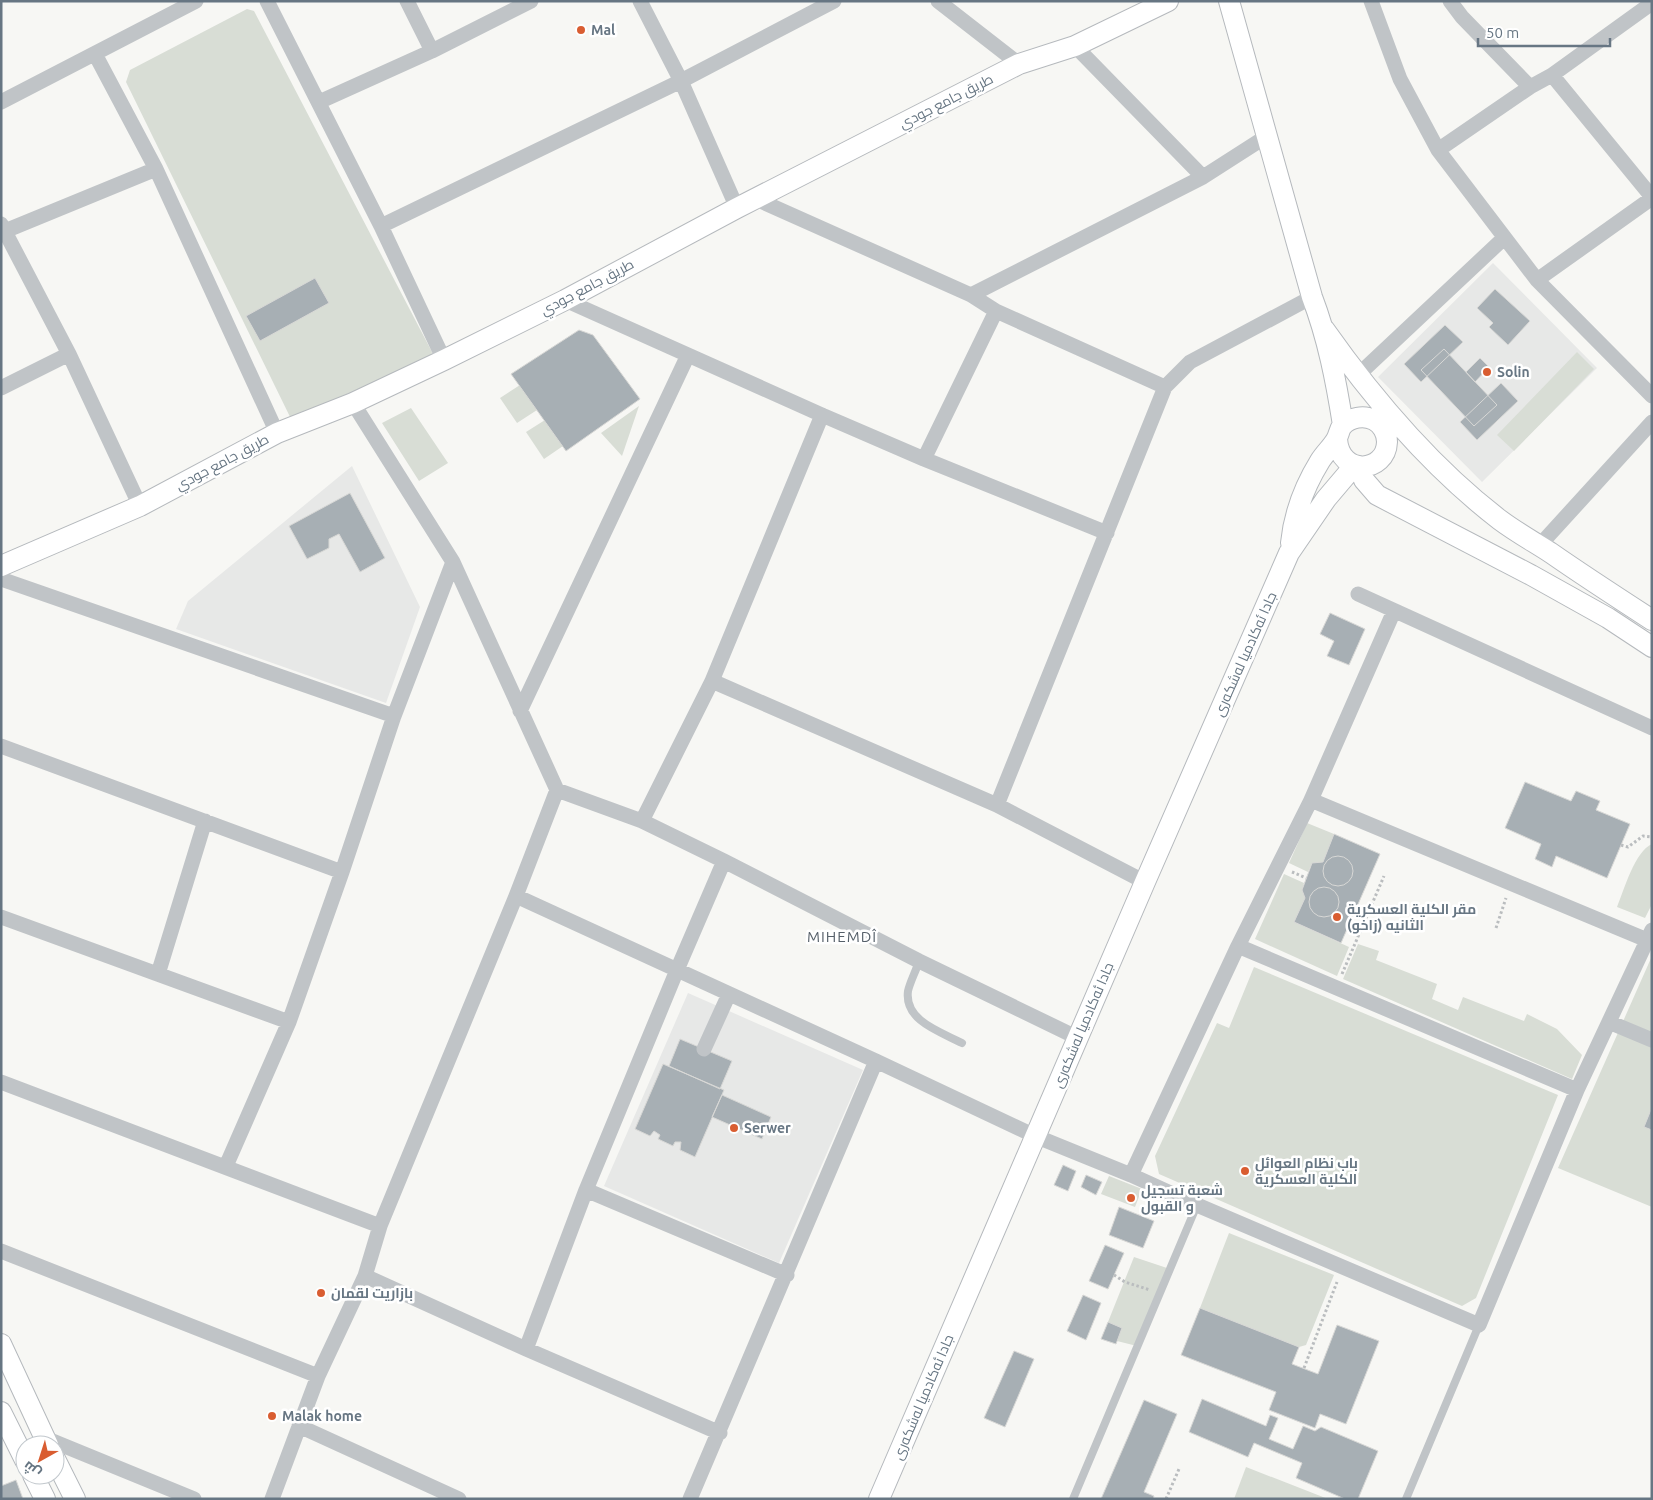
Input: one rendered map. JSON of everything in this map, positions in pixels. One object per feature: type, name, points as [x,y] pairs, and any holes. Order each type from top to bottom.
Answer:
[{"type":"main road","name":"طريق جامع جودي","points":[[1,566],[140,506],[277,433],[353,403],[444,360],[565,300],[737,208],[1019,64],[1075,46],[1168,1]]},
{"type":"main road","points":[[1229,1],[1312,297],[1324,329],[1332,361],[1340,432],[1337,447],[1341,455],[1356,466],[1364,480],[1377,495],[1531,575],[1608,618],[1652,647]]},
{"type":"main road","points":[[1324,329],[1357,376],[1385,410],[1442,470],[1501,520],[1652,620]]},
{"type":"main road","points":[[1289,553],[1326,499],[1356,466],[1372,464],[1383,455],[1387,442],[1357,376]]},
{"type":"main road","points":[[1289,553],[1292,528],[1308,481],[1321,459],[1351,419],[1361,417],[1377,423],[1398,438],[1415,442]]},
{"type":"main road","name":"جادا ئه‌كادميا له‌شكه‌رى","points":[[879,1499],[1289,553]]},
{"type":"main road","points":[[1,1344],[43,1435]]},
{"type":"main road","points":[[1,1412],[15,1440]]},
{"type":"main road","points":[[65,1479],[75,1499]]},
{"type":"main road","points":[[38,1485],[44,1499]]},
{"type":"street","points":[[1,102],[196,1]]},
{"type":"street","points":[[267,1],[381,226],[444,360]]},
{"type":"street","points":[[407,1],[432,51]]},
{"type":"street","points":[[319,102],[432,51],[531,1]]},
{"type":"street","points":[[640,1],[681,81],[737,208]]},
{"type":"street","points":[[381,226],[681,81],[834,1]]},
{"type":"street","points":[[938,1],[1019,64]]},
{"type":"street","points":[[1371,1],[1400,79],[1438,150],[1538,280],[1652,396]]},
{"type":"street","points":[[1450,1],[1462,18],[1530,87]]},
{"type":"street","points":[[1438,150],[1530,87],[1552,75],[1652,3]]},
{"type":"street","points":[[1075,46],[1203,176]]},
{"type":"street","points":[[95,54],[156,169],[277,433]]},
{"type":"street","points":[[1538,280],[1652,198],[1552,75]]},
{"type":"street","points":[[971,295],[1203,176],[1267,136]]},
{"type":"street","points":[[140,506],[69,354],[3,228],[156,169]]},
{"type":"street","points":[[756,199],[971,295],[996,310],[1165,387]]},
{"type":"street","points":[[1357,376],[1504,238]]},
{"type":"street","points":[[997,805],[1165,387],[1190,362],[1312,297]]},
{"type":"street","points":[[565,300],[822,416],[1107,533]]},
{"type":"street","points":[[924,459],[996,310]]},
{"type":"street","points":[[1,388],[69,354]]},
{"type":"street","points":[[520,711],[688,355]]},
{"type":"street","points":[[353,403],[453,562],[557,790],[642,821],[724,861],[919,962],[1078,1038]]},
{"type":"street","points":[[642,821],[712,681],[822,416]]},
{"type":"street","points":[[1539,546],[1652,422]]},
{"type":"street","points":[[226,1166],[289,1022],[394,716],[453,562]]},
{"type":"street","points":[[1,579],[394,716]]},
{"type":"street","points":[[1358,594],[1652,728]]},
{"type":"street","points":[[1131,1175],[1238,946],[1311,800],[1394,611]]},
{"type":"street","points":[[712,681],[997,805],[1145,882]]},
{"type":"street","points":[[1,746],[342,872]]},
{"type":"street","points":[[272,1499],[318,1376],[365,1276],[380,1226],[516,896],[557,790]]},
{"type":"street","points":[[516,896],[1035,1136],[1131,1175],[1479,1325],[1577,1090],[1650,935],[1512,883],[1311,800]]},
{"type":"street","points":[[158,974],[205,821]]},
{"type":"street","points":[[526,1349],[586,1190],[724,861]]},
{"type":"street","points":[[1,917],[289,1022]]},
{"type":"street","points":[[1238,946],[1577,1090]]},
{"type":"street","points":[[704,1049],[729,994]]},
{"type":"street","points":[[1609,1022],[1652,1040]]},
{"type":"street","points":[[690,1499],[720,1433],[876,1061]]},
{"type":"street","points":[[1,1082],[380,1226]]},
{"type":"street","points":[[586,1190],[787,1274]]},
{"type":"street","points":[[1,1251],[318,1376]]},
{"type":"street","points":[[365,1276],[526,1349],[720,1433]]},
{"type":"street","points":[[298,1426],[460,1499]]},
{"type":"street","points":[[65,1448],[194,1499]]},
{"type":"lane","points":[[919,962],[908,991],[909,1002],[915,1014],[923,1023],[962,1043]]},
{"type":"lane","points":[[1072,1499],[1197,1205]]},
{"type":"lane","points":[[1406,1499],[1479,1325]]},
{"type":"path","points":[[1621,845],[1628,847],[1643,836],[1652,837]]},
{"type":"path","points":[[1336,988],[1384,876]]},
{"type":"path","points":[[1496,928],[1512,883]]},
{"type":"path","points":[[1304,1368],[1343,1267]]},
{"type":"path","points":[[1114,1275],[1125,1282],[1160,1294]]},
{"type":"path","points":[[1166,1499],[1179,1469]]},
{"type":"shaded area","points":[[247,9],[254,11],[432,352],[430,363],[294,425],[126,82],[130,70]]},
{"type":"shaded area","name":"Solin","points":[[1493,263],[1597,368],[1482,482],[1378,377]]},
{"type":"shaded area","points":[[1577,352],[1594,369],[1514,451],[1497,435]]},
{"type":"shaded area","points":[[520,385],[537,410],[517,423],[500,398]]},
{"type":"shaded area","points":[[639,406],[622,456],[601,433]]},
{"type":"shaded area","points":[[411,408],[448,463],[419,481],[382,423]]},
{"type":"shaded area","points":[[545,420],[563,446],[544,459],[526,432]]},
{"type":"shaded area","points":[[352,466],[420,607],[386,703],[176,629],[188,601]]},
{"type":"shaded area","points":[[1307,823],[1334,834],[1323,862],[1312,863],[1308,872],[1289,863]]},
{"type":"shaded area","points":[[1652,844],[1652,904],[1645,918],[1617,907],[1640,854]]},
{"type":"shaded area","points":[[1284,874],[1304,883],[1302,890],[1305,898],[1294,922],[1349,947],[1337,976],[1255,939]]},
{"type":"shaded area","points":[[1358,944],[1379,951],[1376,960],[1437,984],[1432,999],[1458,1010],[1463,997],[1524,1021],[1527,1014],[1557,1029],[1582,1055],[1572,1079],[1343,979]]},
{"type":"shaded area","points":[[1652,956],[1652,1107],[1644,1127],[1652,1130],[1652,1207],[1558,1168]]},
{"type":"shaded area","points":[[1254,967],[1558,1095],[1476,1298],[1462,1306],[1159,1174],[1155,1156],[1217,1023],[1229,1028]]},
{"type":"shaded area","name":"Serwer","points":[[688,993],[863,1070],[779,1263],[604,1186]]},
{"type":"shaded area","points":[[1109,1176],[1142,1189],[1135,1207],[1101,1194]]},
{"type":"shaded area","points":[[1229,1233],[1334,1275],[1306,1345],[1299,1347],[1200,1308]]},
{"type":"shaded area","points":[[1134,1257],[1170,1269],[1137,1346],[1117,1341],[1122,1328],[1108,1322]]},
{"type":"shaded area","points":[[1246,1467],[1328,1499],[1234,1499]]},
{"type":"building","points":[[315,278],[329,303],[260,341],[246,316]]},
{"type":"building","points":[[1495,289],[1530,321],[1508,345],[1489,327],[1493,323],[1477,308]]},
{"type":"building","points":[[1445,325],[1463,342],[1421,382],[1404,364]]},
{"type":"building","points":[[579,330],[593,335],[640,399],[566,451],[511,374]]},
{"type":"building","points":[[1444,349],[1497,405],[1474,426],[1421,370]]},
{"type":"building","points":[[1480,358],[1489,367],[1475,382],[1466,372]]},
{"type":"building","points":[[1501,383],[1518,401],[1477,440],[1460,422]]},
{"type":"building","points":[[350,493],[385,558],[360,572],[339,534],[329,539],[329,548],[307,559],[289,526]]},
{"type":"building","points":[[1330,613],[1365,629],[1349,665],[1327,656],[1334,641],[1320,634]]},
{"type":"building","points":[[1525,782],[1571,801],[1576,791],[1600,801],[1596,810],[1630,824],[1607,878],[1556,856],[1552,867],[1535,859],[1541,844],[1505,828]]},
{"type":"building","points":[[1334,834],[1380,854],[1341,943],[1294,922],[1305,898],[1302,890],[1312,863],[1323,862]]},
{"type":"building","points":[[1338,856],[1344,857],[1352,865],[1352,877],[1344,885],[1338,886],[1332,885],[1324,877],[1323,871],[1324,865],[1332,857]]},
{"type":"building","points":[[1324,887],[1330,888],[1338,896],[1338,908],[1330,916],[1324,917],[1318,916],[1310,908],[1309,902],[1310,896],[1318,888]]},
{"type":"building","points":[[680,1039],[732,1061],[720,1089],[669,1066]]},
{"type":"building","points":[[663,1064],[724,1090],[695,1157],[680,1150],[681,1142],[675,1142],[673,1146],[658,1139],[660,1135],[654,1131],[650,1136],[635,1129]]},
{"type":"building","points":[[722,1095],[771,1117],[762,1139],[712,1117]]},
{"type":"building","points":[[1652,1107],[1652,1130],[1644,1127]]},
{"type":"building","points":[[1063,1165],[1076,1171],[1068,1191],[1054,1185]]},
{"type":"building","points":[[1086,1175],[1102,1182],[1096,1195],[1081,1187]]},
{"type":"building","points":[[1119,1207],[1154,1221],[1143,1248],[1109,1235]]},
{"type":"building","points":[[1105,1245],[1124,1253],[1108,1289],[1089,1281]]},
{"type":"building","points":[[1083,1295],[1101,1303],[1086,1340],[1067,1331]]},
{"type":"building","points":[[1200,1308],[1299,1347],[1292,1364],[1318,1374],[1337,1325],[1379,1341],[1346,1424],[1320,1414],[1315,1428],[1269,1410],[1276,1392],[1181,1355]]},
{"type":"building","points":[[1108,1322],[1122,1328],[1116,1344],[1101,1339]]},
{"type":"building","points":[[1014,1351],[1034,1359],[1005,1427],[984,1418]]},
{"type":"building","points":[[1202,1399],[1266,1426],[1270,1415],[1278,1418],[1269,1439],[1293,1449],[1303,1426],[1315,1431],[1321,1427],[1378,1451],[1358,1499],[1345,1499],[1296,1478],[1302,1463],[1254,1443],[1248,1457],[1189,1432]]},
{"type":"building","points":[[1144,1400],[1177,1414],[1144,1492],[1154,1496],[1153,1499],[1101,1499]]},
{"type":"building","points":[[15,1480],[15,1485],[18,1485],[23,1499],[1,1499],[1,1486]]},
{"type":"place","name":"Mal","points":[[581,30]]},
{"type":"place","name":"Solin","points":[[1487,372]]},
{"type":"place","name":"مقر الكلية العسكرية الثانيه (زاخو)","points":[[1337,917]]},
{"type":"place","name":"Serwer","points":[[734,1128]]},
{"type":"place","name":"باب نظام العوائل الكلية العسكرية","points":[[1245,1171]]},
{"type":"place","name":"شعبة تسجيل و القبول","points":[[1131,1198]]},
{"type":"place","name":"بازاريت لقمان","points":[[321,1293]]},
{"type":"place","name":"Malak home","points":[[272,1416]]},
{"type":"district","name":"MIHEMDÎ","points":[[842,936]]}]
